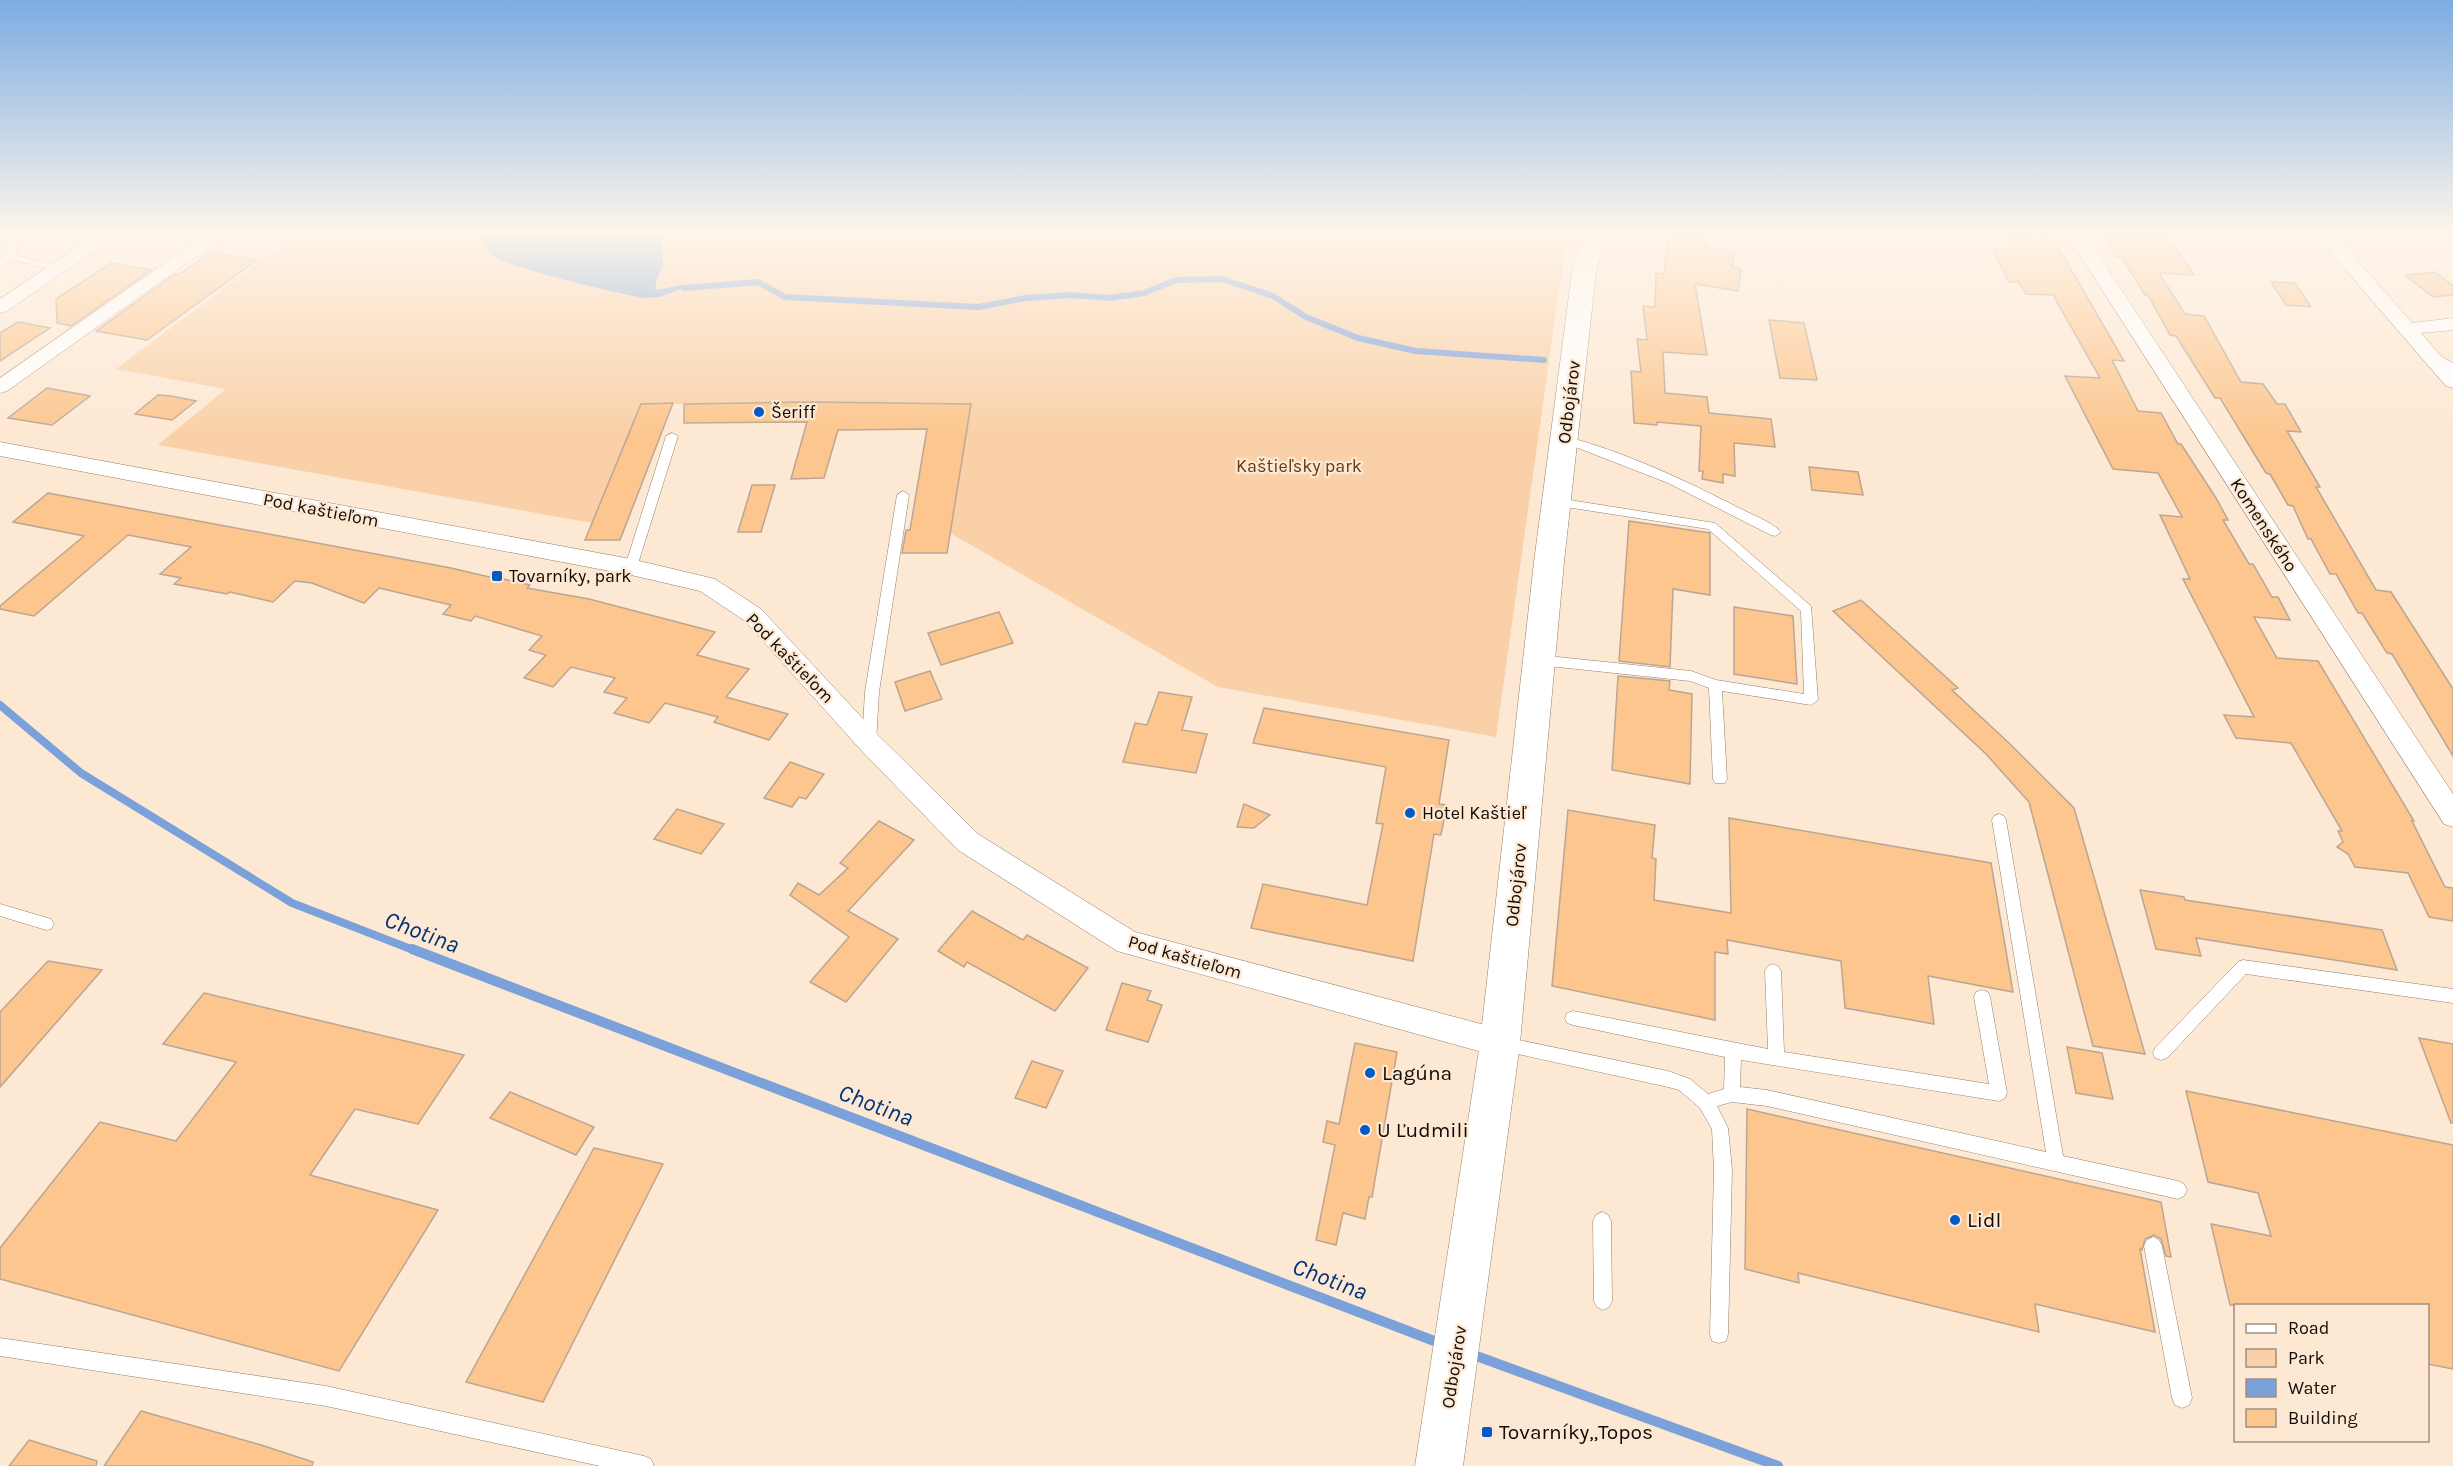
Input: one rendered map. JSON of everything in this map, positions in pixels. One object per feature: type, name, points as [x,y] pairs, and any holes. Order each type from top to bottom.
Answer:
[{"type":"main road","name":"Odbojárov","points":[[1439,1466],[1500,1043],[1539,660],[1581,301]]},
{"type":"street","points":[[0,387],[122,301]]},
{"type":"street","name":"Komenského","points":[[2119,301],[2453,816]]},
{"type":"street","points":[[2382,301],[2453,382]]},
{"type":"street","points":[[2406,329],[2453,324]]},
{"type":"street","name":"Pod kaštieľom","points":[[0,449],[632,567],[707,585],[753,615],[869,742],[968,842],[1127,942],[1500,1043]]},
{"type":"lane","points":[[2426,351],[2453,367]]},
{"type":"lane","points":[[632,567],[672,436]]},
{"type":"lane","points":[[1564,439],[1626,460],[1666,477],[1775,532]]},
{"type":"lane","points":[[869,742],[872,693],[903,495]]},
{"type":"lane","points":[[1539,660],[1691,676],[1715,685],[1811,700],[1807,609],[1711,526],[1557,502]]},
{"type":"lane","points":[[1715,685],[1720,779]]},
{"type":"lane","points":[[1999,820],[2056,1163]]},
{"type":"lane","points":[[0,910],[46,924]]},
{"type":"lane","points":[[2161,1053],[2243,967],[2453,996]]},
{"type":"lane","points":[[1773,971],[1776,1058]]},
{"type":"lane","points":[[1573,1018],[1733,1051],[1999,1093],[1982,996]]},
{"type":"lane","points":[[1500,1043],[1668,1079],[1684,1084],[1707,1102],[1720,1128],[1722,1152],[1719,1334]]},
{"type":"lane","points":[[1732,1094],[1733,1051]]},
{"type":"lane","points":[[1707,1102],[1732,1094],[1767,1098],[2178,1190]]},
{"type":"lane","points":[[1602,1221],[1603,1300]]},
{"type":"lane","points":[[2153,1246],[2182,1398]]},
{"type":"lane","points":[[0,1347],[326,1396],[644,1466]]},
{"type":"green space","name":"Kaštieľsky park","points":[[206,301],[1557,301],[1496,737],[1218,687],[950,533],[971,404],[642,404],[592,523],[158,445],[226,389],[116,369]]},
{"type":"building","points":[[56,301],[106,301],[71,326],[57,323]]},
{"type":"building","points":[[137,301],[200,301],[147,340],[96,331]]},
{"type":"building","points":[[1655,301],[1698,301],[1707,355],[1663,352],[1665,393],[1707,397],[1709,413],[1771,419],[1775,447],[1734,443],[1735,476],[1723,474],[1723,483],[1702,479],[1703,471],[1699,471],[1701,426],[1657,422],[1657,425],[1634,423],[1631,371],[1641,372],[1637,339],[1647,340],[1643,306],[1655,307]]},
{"type":"building","points":[[2057,301],[2090,301],[2124,361],[2112,360],[2138,411],[2161,413],[2178,444],[2181,444],[2216,498],[2228,520],[2223,520],[2249,564],[2253,564],[2272,597],[2278,597],[2290,620],[2254,617],[2277,658],[2318,661],[2414,821],[2412,821],[2445,887],[2453,888],[2453,921],[2429,917],[2408,873],[2355,867],[2348,854],[2337,847],[2343,842],[2338,831],[2342,831],[2291,743],[2236,738],[2224,715],[2254,717],[2183,579],[2190,579],[2160,515],[2182,517],[2158,473],[2113,469],[2065,376],[2100,378]]},
{"type":"building","points":[[2152,301],[2177,301],[2185,314],[2204,316],[2241,382],[2263,384],[2277,404],[2285,404],[2301,432],[2287,431],[2320,487],[2316,487],[2376,590],[2391,592],[2453,689],[2453,756],[2392,654],[2387,653],[2362,613],[2358,613],[2336,574],[2330,574],[2311,539],[2308,539],[2293,506],[2288,505],[2220,398],[2215,398],[2176,336],[2170,335]]},
{"type":"building","points":[[2284,301],[2307,301],[2311,307],[2286,305]]},
{"type":"building","points":[[1769,320],[1804,323],[1817,380],[1780,378]]},
{"type":"building","points":[[18,322],[50,328],[0,361],[0,333]]},
{"type":"building","points":[[47,388],[90,396],[52,425],[8,418]]},
{"type":"building","points":[[158,395],[196,401],[172,420],[135,414]]},
{"type":"building","points":[[813,402],[971,404],[947,553],[902,553],[906,530],[910,530],[927,429],[838,430],[824,478],[791,479],[807,422],[684,423],[684,404]]},
{"type":"building","points":[[673,403],[620,540],[585,540],[641,404]]},
{"type":"building","points":[[1809,467],[1858,472],[1863,495],[1812,490]]},
{"type":"building","points":[[752,485],[775,485],[761,532],[738,532]]},
{"type":"building","points":[[48,493],[499,578],[530,585],[527,588],[589,599],[715,632],[697,655],[749,669],[726,697],[788,714],[769,740],[714,722],[718,717],[665,703],[649,723],[614,713],[627,698],[604,692],[615,678],[571,667],[553,687],[524,678],[546,655],[529,650],[542,636],[475,616],[471,621],[443,614],[451,605],[379,588],[364,603],[312,583],[295,581],[273,602],[230,592],[227,594],[174,584],[181,578],[160,574],[191,547],[128,535],[34,616],[0,609],[0,606],[84,536],[13,522]]},
{"type":"building","points":[[1629,521],[1710,533],[1710,595],[1673,589],[1670,667],[1619,661]]},
{"type":"building","points":[[1861,600],[1958,688],[1952,690],[2074,808],[2145,1054],[2093,1046],[2029,802],[1986,754],[1833,611]]},
{"type":"building","points":[[1734,607],[1793,616],[1797,684],[1734,674]]},
{"type":"building","points":[[999,612],[1013,643],[941,665],[928,633]]},
{"type":"building","points":[[930,671],[942,699],[905,711],[895,682]]},
{"type":"building","points":[[1618,676],[1670,681],[1669,690],[1692,694],[1690,784],[1612,770]]},
{"type":"building","points":[[1159,692],[1192,697],[1182,730],[1207,734],[1196,773],[1123,762],[1135,723],[1147,725]]},
{"type":"building","points":[[1264,708],[1449,740],[1439,804],[1446,805],[1444,820],[1441,835],[1434,834],[1413,961],[1251,928],[1263,884],[1367,905],[1383,824],[1376,823],[1386,767],[1253,743]]},
{"type":"building","points":[[790,762],[824,774],[806,799],[799,797],[792,807],[764,798]]},
{"type":"building","points":[[1244,804],[1270,815],[1254,828],[1237,827]]},
{"type":"building","points":[[677,809],[724,824],[701,854],[654,839]]},
{"type":"building","points":[[1568,810],[1655,825],[1652,858],[1656,859],[1654,900],[1731,913],[1729,818],[1991,863],[2013,992],[1928,976],[1934,1024],[1845,1008],[1841,961],[1727,940],[1728,954],[1715,952],[1715,1020],[1552,986]]},
{"type":"building","points":[[879,821],[914,840],[848,911],[898,939],[846,1002],[810,982],[849,937],[790,895],[798,883],[819,895],[848,868],[840,863]]},
{"type":"building","points":[[2140,890],[2184,897],[2185,900],[2382,930],[2397,970],[2196,938],[2201,956],[2156,949]]},
{"type":"building","points":[[972,911],[1023,940],[1027,935],[1088,968],[1055,1011],[967,962],[964,967],[938,951]]},
{"type":"building","points":[[48,961],[102,970],[0,1087],[0,1012]]},
{"type":"building","points":[[1122,983],[1151,991],[1147,1000],[1162,1005],[1148,1042],[1106,1030]]},
{"type":"building","points":[[204,993],[464,1055],[418,1124],[355,1109],[310,1175],[438,1210],[339,1371],[0,1279],[0,1248],[100,1122],[176,1141],[236,1062],[163,1044]]},
{"type":"building","points":[[2419,1038],[2453,1044],[2453,1123],[2451,1123]]},
{"type":"building","points":[[1355,1043],[1397,1052],[1372,1197],[1369,1197],[1365,1219],[1343,1213],[1336,1245],[1316,1240],[1335,1145],[1323,1142],[1327,1121],[1339,1124]]},
{"type":"building","points":[[2067,1047],[2102,1053],[2113,1099],[2076,1093]]},
{"type":"building","points":[[1032,1061],[1063,1071],[1046,1108],[1015,1098]]},
{"type":"building","points":[[2186,1091],[2453,1145],[2453,1369],[2429,1364],[2429,1304],[2230,1305],[2211,1224],[2271,1236],[2258,1193],[2208,1182]]},
{"type":"building","points":[[510,1092],[594,1127],[576,1155],[490,1118]]},
{"type":"building","name":"Lidl","points":[[1747,1109],[2161,1202],[2171,1257],[2166,1256],[2161,1239],[2154,1235],[2145,1239],[2142,1250],[2140,1249],[2155,1332],[2035,1304],[2039,1332],[1798,1273],[1799,1283],[1745,1269]]},
{"type":"building","points":[[594,1148],[663,1164],[543,1402],[466,1382]]},
{"type":"building","points":[[141,1411],[261,1445],[313,1462],[312,1466],[104,1466]]},
{"type":"building","points":[[29,1440],[97,1461],[96,1466],[9,1466]]},
{"type":"waterway","points":[[870,301],[978,307],[1008,301]]},
{"type":"waterway","points":[[1282,301],[1306,317],[1358,338],[1416,351],[1544,360]]},
{"type":"waterway","name":"Chotina","points":[[0,705],[81,773],[292,903],[416,951]]},
{"type":"waterway","name":"Chotina","points":[[412,949],[1442,1344]]},
{"type":"waterway","name":"Chotina","points":[[1471,1354],[1778,1466]]},
{"type":"place","name":"Šeriff","points":[[759,412]]},
{"type":"place","name":"Tovarníky, park","points":[[497,576]]},
{"type":"place","name":"Hotel Kaštieľ","points":[[1410,813]]},
{"type":"place","name":"Lagúna","points":[[1370,1073]]},
{"type":"place","name":"U Ľudmili","points":[[1365,1130]]},
{"type":"place","name":"Lidl","points":[[1955,1220]]},
{"type":"place","name":"Tovarníky,,Topos","points":[[1487,1432]]}]
